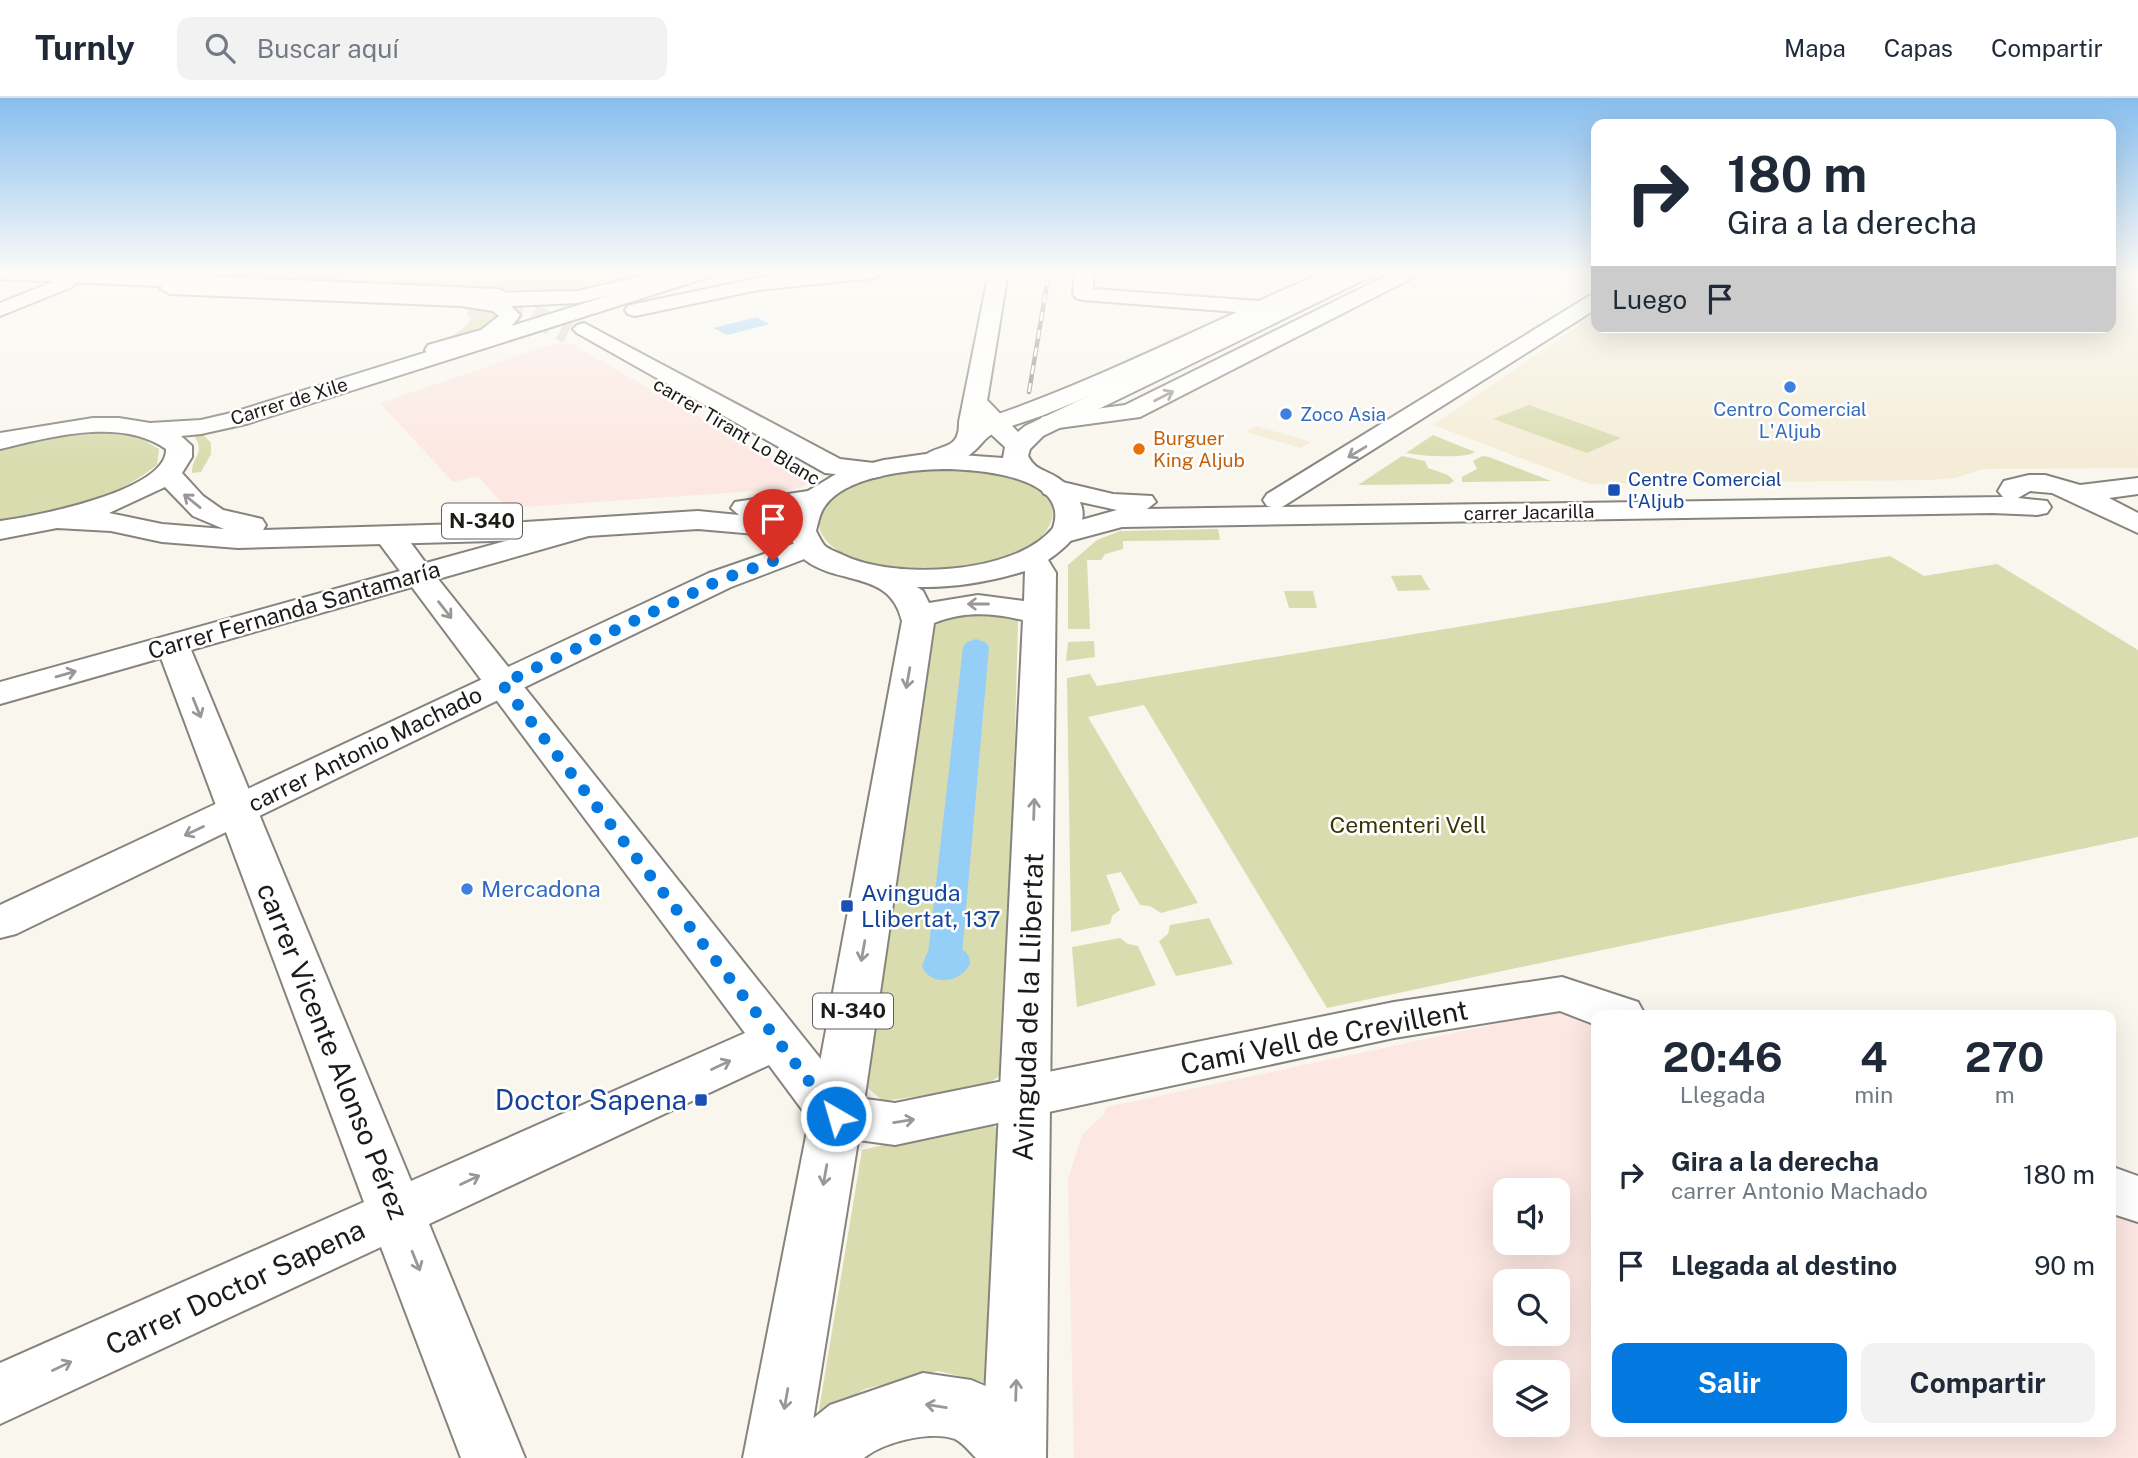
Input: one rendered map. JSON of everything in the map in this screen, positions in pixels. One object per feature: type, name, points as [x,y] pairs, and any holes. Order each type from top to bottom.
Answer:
[{"type":"main road","points":[[307,396],[412,357],[480,335]]},
{"type":"main road","name":"carrer Tirant Lo Blanc","points":[[584,335],[834,467],[873,470]]},
{"type":"main road","name":"carrer Tirant Lo Blanc","points":[[584,335],[820,476],[827,482],[820,494]]},
{"type":"main road","points":[[933,461],[967,445],[972,435],[988,335]]},
{"type":"main road","points":[[972,435],[1106,380],[1201,335]]},
{"type":"main road","points":[[1021,459],[1034,431],[1230,335]]},
{"type":"main road","points":[[1072,443],[1283,335]]},
{"type":"main road","points":[[1281,508],[1415,416],[1541,335]]},
{"type":"main road","name":"Carrer de Xile","points":[[0,441],[89,427],[151,430],[212,425],[495,336]]},
{"type":"main road","points":[[1057,419],[1078,398],[1106,380]]},
{"type":"main road","points":[[976,402],[999,411],[1025,414]]},
{"type":"main road","points":[[976,402],[983,415],[996,423],[1021,459]]},
{"type":"main road","points":[[1057,419],[1131,412]]},
{"type":"main road","points":[[151,430],[170,437],[179,446],[179,458],[169,472]]},
{"type":"main road","name":"N-340","points":[[3,531],[59,520],[105,505],[143,489],[169,472],[181,491],[212,516],[244,525],[319,526],[484,521],[701,508],[761,508],[820,494],[846,479],[873,470],[933,461],[1021,459],[1054,488]]},
{"type":"main road","name":"carrer Jacarilla","points":[[1066,533],[1121,518],[1281,508],[2012,491],[2020,484],[2036,483],[2080,503]]},
{"type":"main road","points":[[2012,491],[2019,499],[2037,507],[2080,503],[2138,486]]},
{"type":"main road","points":[[1054,488],[1068,504],[1071,518],[1066,533]]},
{"type":"main road","name":"carrer Jacarilla","points":[[1054,488],[1112,502],[1281,508],[2037,507]]},
{"type":"main road","points":[[805,538],[803,514],[820,494]]},
{"type":"main road","points":[[2080,503],[2138,524]]},
{"type":"main road","points":[[2080,503],[2138,532]]},
{"type":"main road","name":"N-340","points":[[59,520],[111,522],[162,533],[239,539],[389,536],[698,520],[805,538],[827,561],[857,572],[883,578],[949,580],[984,575],[1033,559],[1053,546],[1066,533]]},
{"type":"main road","name":"Carrer Fernanda Santamaría","points":[[0,693],[589,527]]},
{"type":"main road","points":[[389,536],[836,1116]]},
{"type":"main road","name":"carrer Antonio Machado","points":[[0,923],[805,538]]},
{"type":"main road","name":"Avinguda de la Llibertat","points":[[1014,1454],[1041,573],[1033,559]]},
{"type":"main road","name":"N-340","points":[[775,1458],[836,1116],[918,618],[912,598],[883,578]]},
{"type":"main road","points":[[918,618],[933,611],[976,603],[1009,607],[1040,615]]},
{"type":"main road","name":"carrer Vicente Alonso Pérez","points":[[172,644],[493,1458]]},
{"type":"main road","name":"Camí Vell de Crevillent","points":[[836,1116],[895,1124],[1394,1020],[1562,994],[1607,1010]]},
{"type":"main road","name":"Carrer Doctor Sapena","points":[[0,1394],[776,1040]]},
{"type":"main road","points":[[2116,1191],[2138,1199]]},
{"type":"main road","points":[[815,1458],[852,1427],[923,1404],[971,1411],[1014,1454]]},
{"type":"shaded area","name":"Centro Comercial L'Aljub","points":[[1564,335],[2138,335],[2138,468],[1983,469],[1955,478],[1929,480],[1590,484],[1433,425]]},
{"type":"shaded area","points":[[553,344],[572,344],[810,481],[802,488],[507,508],[478,476],[453,482],[380,403]]},
{"type":"shaded area","points":[[1256,426],[1311,442],[1301,448],[1246,432]]},
{"type":"shaded area","points":[[1561,1010],[1591,1021],[1591,1437],[2116,1437],[2116,1215],[2138,1223],[2138,1458],[1074,1458],[1068,1180],[1082,1135],[1103,1115],[1107,1107]]},
{"type":"green space","points":[[452,335],[465,335],[433,344]]},
{"type":"green space","points":[[1529,405],[1621,438],[1587,453],[1493,419]]},
{"type":"green space","points":[[201,432],[211,443],[211,454],[201,472],[192,473],[199,451],[193,434]]},
{"type":"green space","points":[[105,433],[140,438],[159,449],[157,465],[121,488],[83,505],[0,523],[0,447],[59,436]]},
{"type":"green space","points":[[1433,435],[1475,452],[1453,456],[1406,453]]},
{"type":"green space","points":[[1402,456],[1425,461],[1428,468],[1448,475],[1454,481],[1449,484],[1358,485]]},
{"type":"green space","points":[[1482,456],[1551,481],[1462,482],[1462,477],[1477,469],[1473,461]]},
{"type":"green space","points":[[973,468],[1018,479],[1042,492],[1050,501],[1053,512],[1050,524],[1034,544],[1018,553],[977,565],[941,570],[904,570],[869,564],[841,553],[823,536],[819,525],[821,512],[828,501],[854,485],[912,469]]},
{"type":"green space","points":[[1218,529],[1220,540],[1123,541],[1123,549],[1105,554],[1101,560],[1087,560],[1090,629],[1068,629],[1068,565],[1097,540],[1120,531]]},
{"type":"green space","name":"Cementeri Vell","points":[[1890,556],[1924,576],[1997,564],[2138,650],[2138,837],[1327,1008],[1144,705],[1088,717],[1198,903],[1161,913],[1150,906],[1140,905],[1121,872],[1106,875],[1120,910],[1112,916],[1110,924],[1071,932],[1067,678],[1090,674],[1097,686]]},
{"type":"green space","points":[[1421,575],[1430,590],[1398,591],[1391,576]]},
{"type":"green space","points":[[1284,591],[1313,591],[1317,608],[1289,608]]},
{"type":"green space","points":[[944,611],[1006,611],[1018,621],[1006,1071],[984,1087],[883,1101],[863,1084],[935,619]]},
{"type":"green space","points":[[1094,641],[1095,657],[1066,661],[1068,642]]},
{"type":"green space","points":[[1209,918],[1233,964],[1176,976],[1159,941],[1168,934],[1170,925]]},
{"type":"green space","points":[[1120,938],[1128,944],[1138,946],[1156,985],[1077,1007],[1072,947]]},
{"type":"green space","points":[[987,1121],[1001,1132],[988,1383],[938,1371],[865,1389],[818,1416],[862,1150]]},
{"type":"water","points":[[949,945],[964,950],[970,964],[953,979],[938,980],[926,973],[922,966],[927,953]]},
{"type":"waterway","points":[[945,954],[976,647]]},
{"type":"railway","points":[[1029,392],[1038,335]]},
{"type":"place","name":"Centro Comercial L'Aljub","points":[[1790,387]]},
{"type":"place","name":"Zoco Asia","points":[[1286,414]]},
{"type":"place","name":"Burguer King Aljub","points":[[1139,449]]},
{"type":"place","name":"Centre Comercial l'Aljub","points":[[1614,490]]},
{"type":"place","name":"Mercadona","points":[[467,889]]},
{"type":"place","name":"Avinguda Llibertat, 137","points":[[847,906]]},
{"type":"place","name":"Doctor Sapena","points":[[701,1100]]},
{"type":"route","points":[[773,561],[720,580],[502,684],[836,1116]]}]
